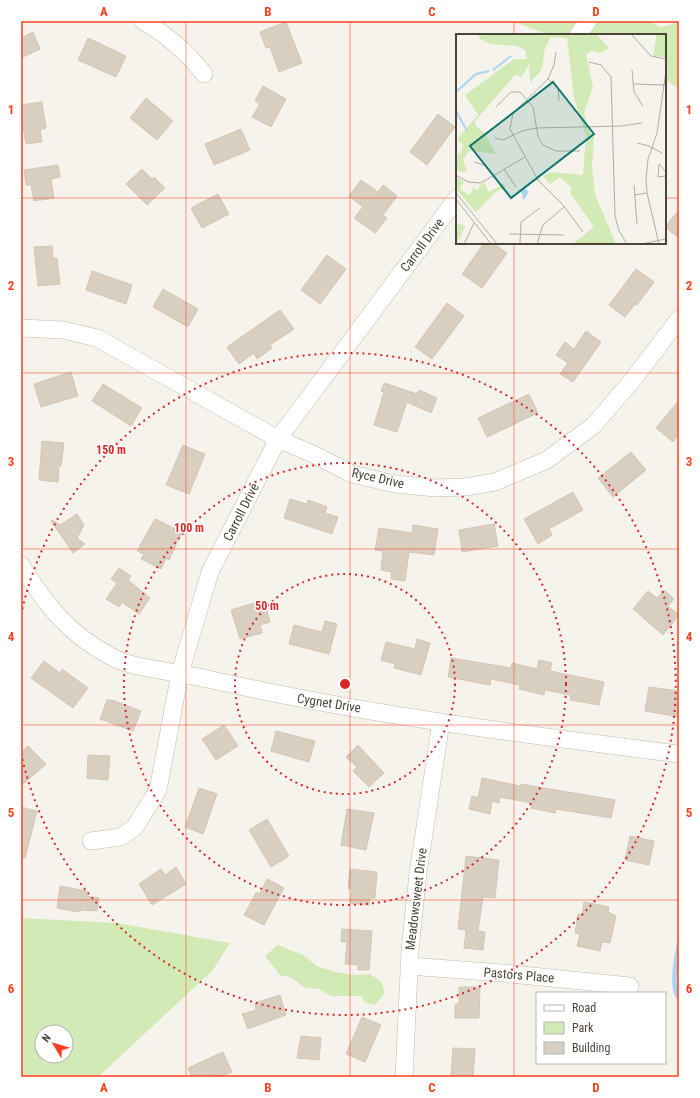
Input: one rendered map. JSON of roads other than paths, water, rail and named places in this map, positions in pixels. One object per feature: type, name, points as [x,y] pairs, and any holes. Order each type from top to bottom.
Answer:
[{"type":"street","points":[[143,21],[168,36],[192,58],[204,74]]},
{"type":"street","points":[[579,34],[588,21]]},
{"type":"street","name":"Carroll Drive","points":[[91,841],[121,837],[135,828],[158,790],[180,673],[210,572],[278,440],[456,199]]},
{"type":"street","name":"Ryce Drive","points":[[21,328],[62,330],[96,338],[278,440],[315,455],[352,474],[396,484],[436,488],[465,487],[495,482],[547,460],[594,425],[635,377],[679,319]]},
{"type":"street","name":"Cygnet Drive","points":[[21,565],[45,603],[78,637],[114,658],[151,670],[180,673],[282,696],[440,722],[679,754]]},
{"type":"street","name":"Meadowsweet Drive","points":[[404,1077],[409,966],[418,873],[440,722]]},
{"type":"street","name":"Pastors Place","points":[[409,966],[502,973],[630,986]]},
{"type":"water","points":[[679,933],[678,1000],[674,995],[672,978]]}]
